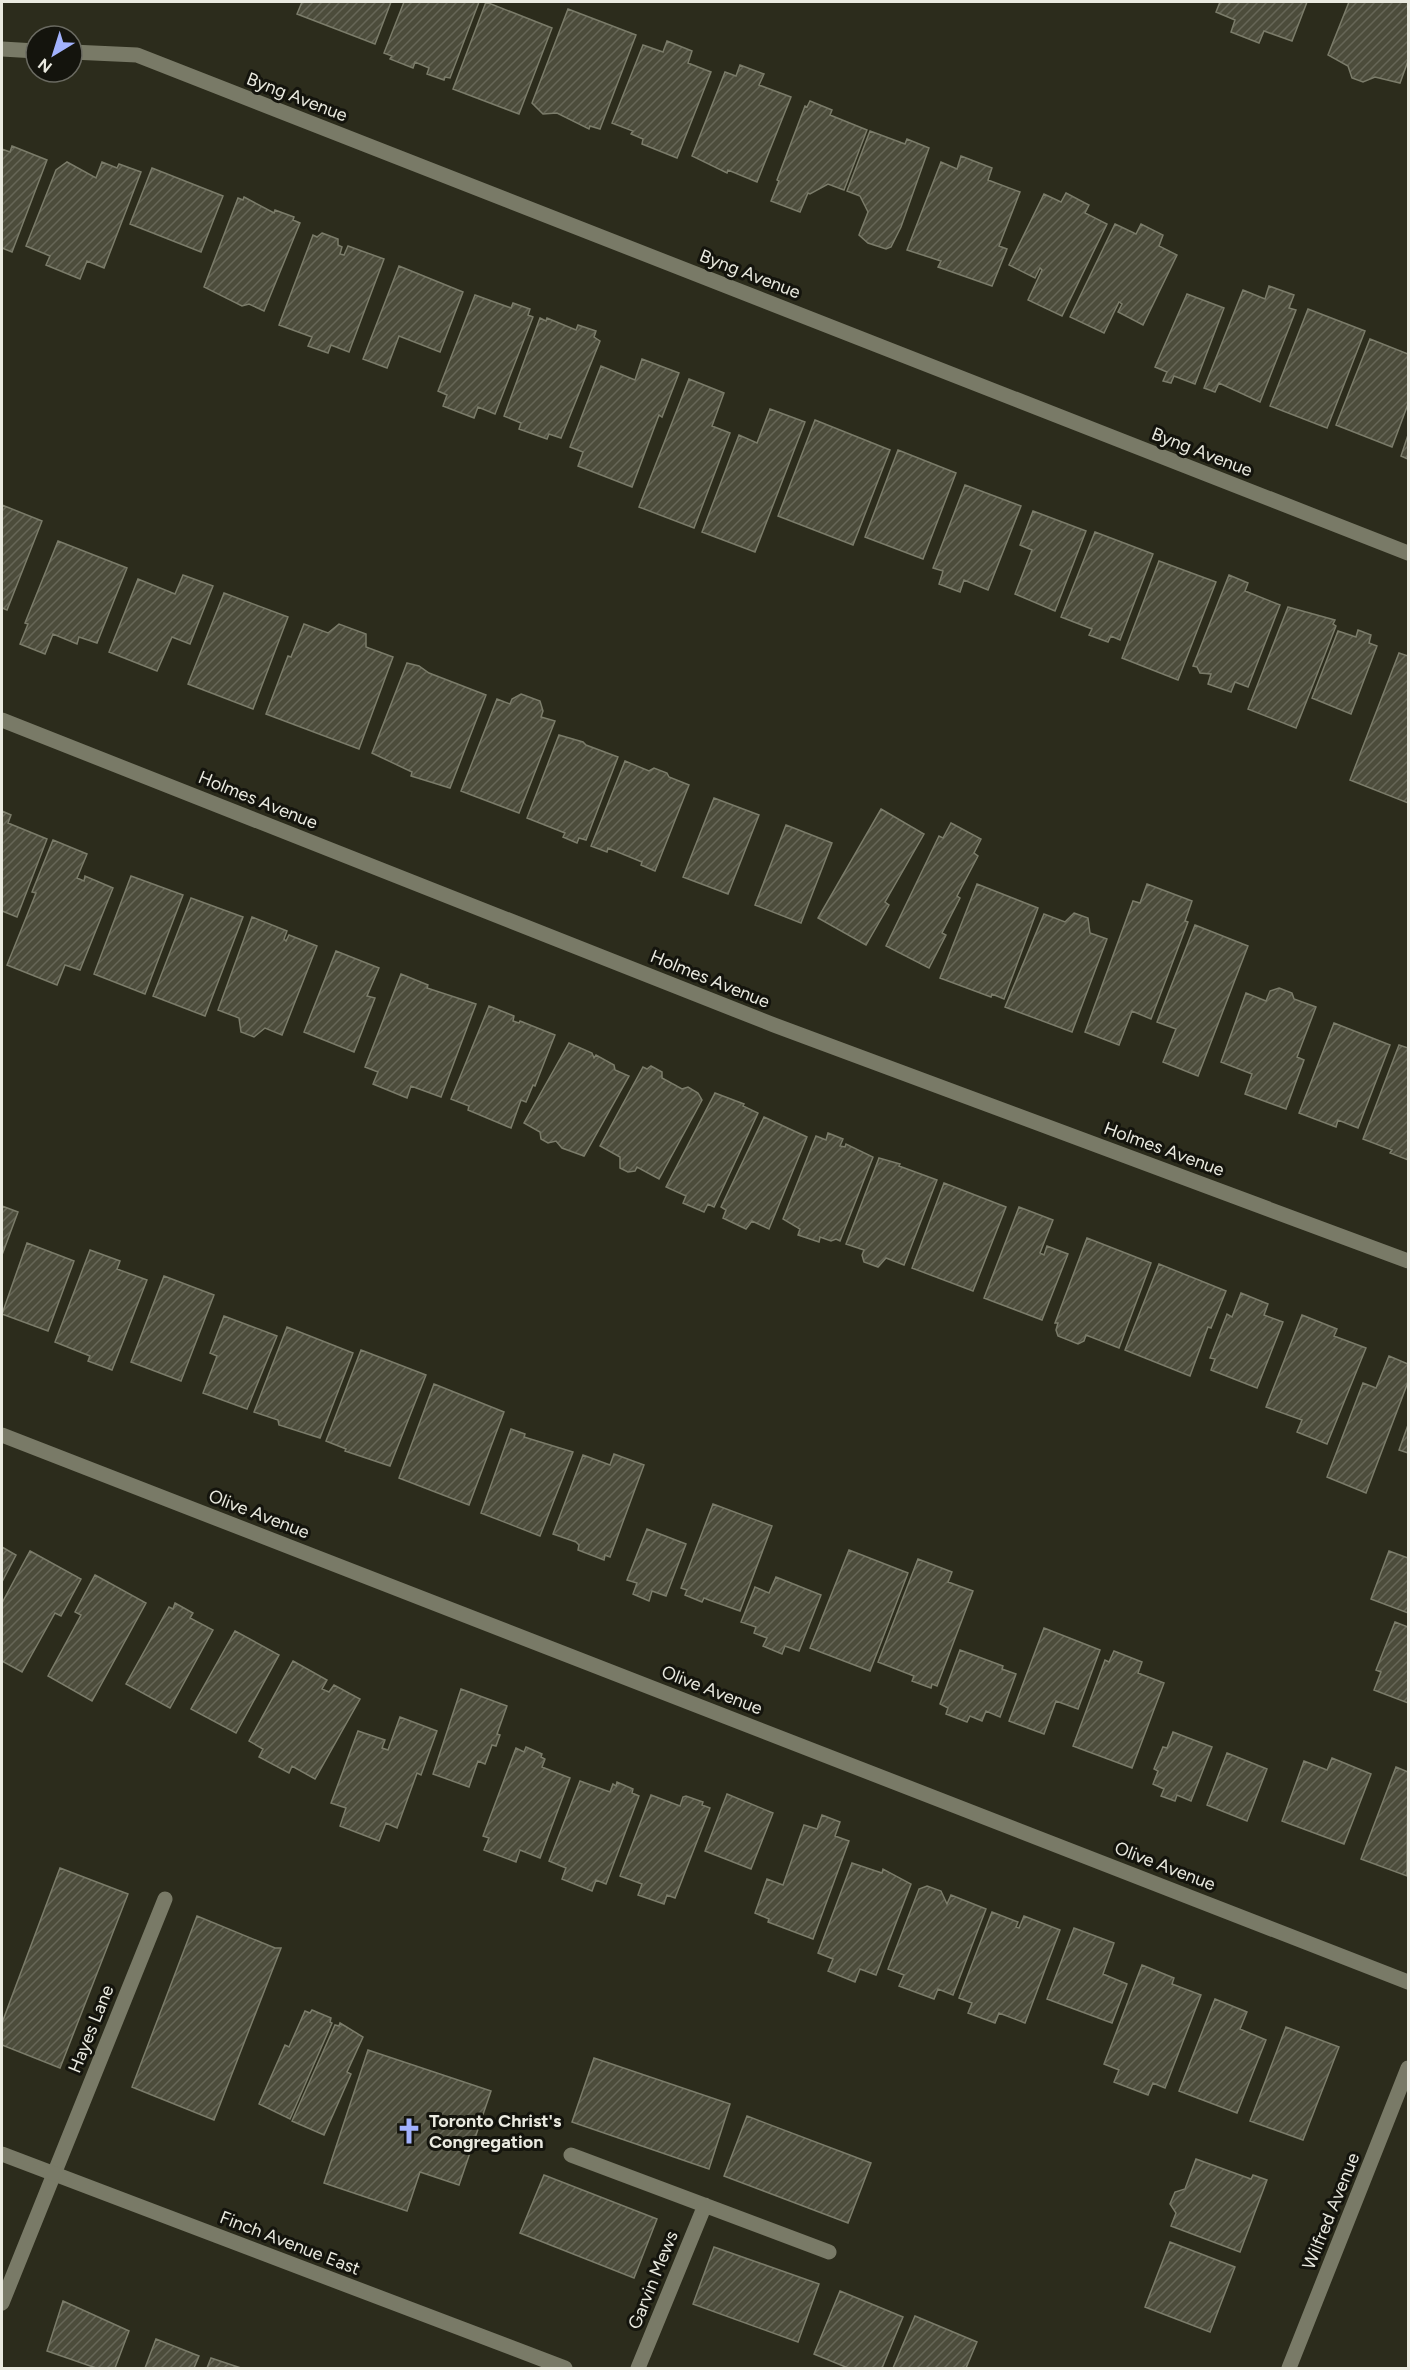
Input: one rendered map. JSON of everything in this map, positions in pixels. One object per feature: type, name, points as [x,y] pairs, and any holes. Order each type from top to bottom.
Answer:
[{"type":"street","points":[[2,49],[24,50]]},
{"type":"street","name":"Byng Avenue","points":[[84,53],[137,55],[1408,554]]},
{"type":"street","name":"Holmes Avenue","points":[[2,720],[774,1025],[1408,1261]]},
{"type":"street","name":"Olive Avenue","points":[[2,1435],[1408,1982]]},
{"type":"street","name":"Hayes Lane","points":[[2,2303],[165,1899]]},
{"type":"street","name":"Wilfred Avenue","points":[[1289,2368],[1408,2068]]},
{"type":"street","name":"Finch Avenue East","points":[[2,2154],[565,2368]]},
{"type":"street","points":[[571,2155],[829,2252]]},
{"type":"street","name":"Garvin Mews","points":[[638,2368],[705,2205]]},
{"type":"building","points":[[302,2],[391,2],[375,44],[297,14]]},
{"type":"building","points":[[404,2],[479,2],[450,78],[445,77],[444,80],[427,74],[429,68],[415,62],[413,68],[390,59],[392,56],[384,53]]},
{"type":"building","points":[[486,2],[552,28],[519,114],[453,89]]},
{"type":"building","points":[[1220,2],[1307,2],[1292,41],[1264,31],[1259,43],[1231,32],[1235,20],[1216,12]]},
{"type":"building","points":[[1349,2],[1408,2],[1408,61],[1400,83],[1375,77],[1363,82],[1352,78],[1348,66],[1328,55]]},
{"type":"building","points":[[568,9],[636,35],[600,129],[590,126],[589,129],[557,113],[543,114],[532,103]]},
{"type":"building","points":[[667,41],[692,51],[688,63],[711,72],[677,158],[642,144],[643,139],[631,134],[633,131],[612,123],[643,45],[663,52]]},
{"type":"building","points":[[740,65],[764,74],[759,85],[791,97],[757,182],[728,170],[727,173],[692,156],[725,72],[736,76]]},
{"type":"building","points":[[810,101],[832,110],[830,115],[867,130],[844,190],[828,184],[808,193],[800,212],[771,201],[805,106],[807,107]]},
{"type":"building","points":[[870,131],[905,144],[907,139],[929,148],[901,227],[891,247],[886,249],[868,243],[859,235],[868,212],[860,196],[847,191]]},
{"type":"building","points":[[12,146],[47,160],[12,252],[2,248],[2,149],[10,152]]},
{"type":"building","points":[[961,156],[992,168],[988,180],[1020,192],[999,246],[1007,249],[992,286],[938,267],[941,261],[907,250],[941,162],[957,169]]},
{"type":"building","points":[[67,162],[96,178],[102,162],[117,168],[119,164],[141,172],[104,268],[87,261],[80,279],[46,265],[50,256],[26,246],[56,170]]},
{"type":"building","points":[[152,168],[223,196],[201,252],[130,224]]},
{"type":"building","points":[[1066,193],[1089,205],[1085,213],[1107,224],[1062,316],[1028,300],[1042,270],[1040,268],[1035,278],[1009,265],[1044,194],[1061,202]]},
{"type":"building","points":[[244,197],[274,213],[275,210],[294,217],[293,220],[300,223],[264,311],[249,304],[242,306],[204,287],[238,198],[243,200]]},
{"type":"building","points":[[1115,224],[1136,234],[1141,224],[1163,235],[1159,246],[1177,255],[1143,325],[1118,312],[1122,304],[1119,302],[1104,333],[1070,317]]},
{"type":"building","points":[[322,233],[338,239],[338,245],[342,247],[340,254],[344,255],[348,246],[384,259],[349,352],[331,345],[328,353],[308,346],[312,337],[279,325],[313,235],[317,237]]},
{"type":"building","points":[[399,266],[463,292],[440,352],[399,336],[387,368],[363,359]]},
{"type":"building","points":[[1269,286],[1294,295],[1289,308],[1296,310],[1260,402],[1219,383],[1215,392],[1204,388],[1243,290],[1265,299]]},
{"type":"building","points":[[1187,294],[1224,308],[1195,384],[1174,376],[1171,383],[1163,381],[1167,372],[1155,367]]},
{"type":"building","points":[[475,295],[511,308],[513,303],[530,309],[528,315],[533,317],[495,414],[478,407],[474,418],[443,406],[447,395],[438,391]]},
{"type":"building","points":[[1308,309],[1365,331],[1327,428],[1270,406]]},
{"type":"building","points":[[540,318],[546,321],[547,318],[576,330],[578,325],[596,331],[594,337],[600,341],[561,438],[549,434],[547,439],[519,429],[521,423],[504,416]]},
{"type":"building","points":[[1370,339],[1408,354],[1408,404],[1392,447],[1336,425]]},
{"type":"building","points":[[642,359],[679,373],[662,417],[659,415],[632,487],[578,466],[583,452],[570,447],[601,366],[635,380]]},
{"type":"building","points":[[689,379],[724,393],[712,426],[730,433],[694,528],[639,507]]},
{"type":"building","points":[[770,409],[805,422],[755,552],[702,532],[739,435],[757,443]]},
{"type":"building","points":[[815,420],[890,450],[853,545],[778,516]]},
{"type":"building","points":[[1408,435],[1408,459],[1401,456]]},
{"type":"building","points":[[898,450],[956,473],[923,559],[865,537]]},
{"type":"building","points":[[965,485],[1021,506],[988,590],[964,580],[960,592],[939,584],[943,571],[933,568]]},
{"type":"building","points":[[2,505],[42,521],[7,610],[2,608]]},
{"type":"building","points":[[1033,511],[1086,531],[1055,611],[1015,594],[1032,550],[1020,545]]},
{"type":"building","points":[[1095,532],[1153,554],[1120,640],[1111,636],[1108,642],[1089,635],[1092,629],[1061,617]]},
{"type":"building","points":[[58,541],[127,568],[97,643],[79,637],[77,644],[53,634],[45,654],[20,644],[28,624],[25,623]]},
{"type":"building","points":[[1159,561],[1216,582],[1178,680],[1122,658]]},
{"type":"building","points":[[183,575],[213,586],[190,644],[172,637],[157,671],[109,652],[138,579],[175,594]]},
{"type":"building","points":[[1229,575],[1248,583],[1245,591],[1280,605],[1248,687],[1235,682],[1231,692],[1208,684],[1211,674],[1200,673],[1197,667],[1193,666]]},
{"type":"building","points":[[224,593],[288,617],[253,709],[188,684]]},
{"type":"building","points":[[1288,607],[1335,620],[1333,624],[1336,626],[1296,728],[1248,709]]},
{"type":"building","points":[[304,624],[328,633],[339,624],[366,634],[366,647],[393,657],[359,749],[266,714],[288,656],[291,657]]},
{"type":"building","points":[[1358,630],[1371,635],[1369,643],[1377,646],[1351,714],[1312,698],[1338,631],[1356,637]]},
{"type":"building","points":[[1399,653],[1408,656],[1408,803],[1350,780]]},
{"type":"building","points":[[407,663],[486,695],[450,788],[411,776],[412,772],[372,753]]},
{"type":"building","points":[[521,694],[540,701],[543,711],[541,717],[555,721],[519,813],[461,791],[497,699],[510,704],[512,699]]},
{"type":"building","points":[[559,735],[583,742],[618,757],[586,840],[579,838],[577,843],[563,837],[565,833],[527,818]]},
{"type":"building","points":[[625,761],[649,771],[654,768],[689,785],[655,871],[641,865],[642,862],[608,848],[607,852],[591,846]]},
{"type":"building","points":[[714,798],[759,815],[728,894],[683,877]]},
{"type":"building","points":[[881,809],[924,834],[885,902],[889,905],[866,945],[818,918]]},
{"type":"building","points":[[2,811],[11,815],[8,823],[47,839],[17,917],[2,911]]},
{"type":"building","points":[[951,823],[981,839],[974,853],[978,856],[957,896],[960,898],[942,933],[946,935],[929,968],[886,946],[939,836],[943,838]]},
{"type":"building","points":[[786,825],[832,843],[801,923],[755,905]]},
{"type":"building","points":[[53,840],[87,854],[77,878],[84,881],[85,876],[113,888],[80,970],[65,965],[57,985],[7,965],[36,893],[32,892]]},
{"type":"building","points":[[131,876],[183,895],[145,994],[94,974]]},
{"type":"building","points":[[977,884],[1038,908],[1004,999],[992,994],[991,997],[940,978]]},
{"type":"building","points":[[1147,884],[1192,901],[1185,921],[1188,922],[1151,1019],[1132,1011],[1119,1045],[1085,1032],[1133,901],[1140,903]]},
{"type":"building","points":[[191,898],[243,917],[205,1016],[153,996]]},
{"type":"building","points":[[1074,913],[1088,918],[1090,933],[1107,939],[1072,1032],[1005,1007],[1044,914],[1065,922]]},
{"type":"building","points":[[252,917],[287,931],[284,939],[286,941],[289,935],[317,946],[282,1035],[265,1028],[254,1037],[241,1032],[239,1018],[218,1010]]},
{"type":"building","points":[[1195,925],[1248,946],[1198,1076],[1163,1062],[1176,1029],[1157,1022]]},
{"type":"building","points":[[336,951],[379,968],[367,996],[375,998],[354,1052],[304,1032]]},
{"type":"building","points":[[401,974],[428,985],[427,988],[476,1004],[441,1097],[411,1086],[407,1098],[373,1084],[378,1072],[365,1067]]},
{"type":"building","points":[[1279,988],[1292,993],[1294,999],[1316,1007],[1297,1057],[1304,1060],[1286,1109],[1245,1094],[1252,1074],[1221,1062],[1246,993],[1266,1001],[1270,991]]},
{"type":"building","points":[[489,1006],[514,1016],[513,1021],[519,1023],[520,1021],[555,1035],[535,1086],[533,1085],[526,1102],[521,1100],[511,1128],[468,1110],[469,1106],[451,1099]]},
{"type":"building","points":[[1334,1023],[1390,1045],[1358,1128],[1338,1120],[1336,1127],[1299,1113]]},
{"type":"building","points":[[569,1043],[592,1053],[594,1058],[596,1055],[614,1065],[615,1070],[629,1076],[584,1156],[562,1148],[556,1141],[548,1143],[541,1139],[540,1132],[524,1123]]},
{"type":"building","points":[[1399,1045],[1408,1048],[1408,1160],[1390,1153],[1392,1150],[1363,1139]]},
{"type":"building","points":[[651,1066],[662,1072],[662,1078],[682,1089],[688,1087],[698,1093],[702,1100],[659,1179],[637,1167],[635,1171],[628,1172],[620,1168],[620,1157],[600,1146],[643,1067],[647,1069]]},
{"type":"building","points":[[715,1093],[744,1104],[743,1106],[758,1113],[714,1207],[708,1204],[704,1212],[683,1203],[686,1196],[666,1187]]},
{"type":"building","points":[[764,1117],[807,1137],[769,1229],[752,1221],[746,1229],[723,1218],[726,1210],[721,1207]]},
{"type":"building","points":[[828,1133],[843,1139],[840,1146],[845,1147],[846,1144],[873,1157],[840,1241],[820,1237],[819,1242],[798,1235],[800,1229],[783,1219],[816,1136],[826,1140]]},
{"type":"building","points":[[879,1158],[900,1164],[899,1166],[937,1180],[904,1265],[886,1258],[878,1267],[864,1262],[862,1255],[864,1250],[846,1244]]},
{"type":"building","points":[[944,1183],[1006,1207],[973,1291],[912,1268]]},
{"type":"building","points":[[2,1206],[18,1212],[2,1255]]},
{"type":"building","points":[[1019,1207],[1053,1220],[1040,1253],[1044,1255],[1047,1246],[1068,1254],[1042,1320],[984,1298]]},
{"type":"building","points":[[1087,1238],[1151,1263],[1119,1348],[1086,1335],[1084,1341],[1078,1344],[1058,1336],[1056,1330],[1058,1323],[1055,1323]]},
{"type":"building","points":[[27,1243],[74,1261],[48,1331],[2,1314]]},
{"type":"building","points":[[90,1250],[120,1261],[117,1269],[147,1280],[112,1370],[88,1361],[90,1356],[55,1342]]},
{"type":"building","points":[[1159,1264],[1226,1291],[1211,1328],[1208,1327],[1190,1376],[1125,1350]]},
{"type":"building","points":[[164,1276],[214,1295],[181,1381],[131,1362]]},
{"type":"building","points":[[1241,1293],[1268,1304],[1264,1315],[1283,1322],[1257,1388],[1211,1370],[1215,1359],[1210,1358],[1227,1314],[1232,1317]]},
{"type":"building","points":[[1302,1315],[1337,1329],[1334,1336],[1366,1348],[1327,1444],[1297,1432],[1302,1420],[1266,1407]]},
{"type":"building","points":[[224,1316],[277,1336],[247,1409],[203,1393],[217,1356],[210,1353]]},
{"type":"building","points":[[287,1327],[353,1353],[320,1438],[279,1425],[278,1420],[254,1412]]},
{"type":"building","points":[[361,1350],[426,1375],[390,1466],[345,1451],[346,1449],[326,1441]]},
{"type":"building","points":[[1389,1356],[1408,1364],[1408,1382],[1366,1493],[1327,1477],[1363,1383],[1376,1388]]},
{"type":"building","points":[[434,1384],[504,1412],[469,1505],[399,1478]]},
{"type":"building","points":[[1408,1425],[1408,1453],[1399,1450]]},
{"type":"building","points":[[511,1429],[525,1434],[524,1437],[573,1452],[540,1536],[481,1513]]},
{"type":"building","points":[[614,1454],[644,1465],[610,1557],[605,1555],[604,1560],[578,1550],[579,1545],[576,1542],[553,1534],[583,1455],[610,1465]]},
{"type":"building","points":[[713,1504],[772,1526],[740,1611],[704,1598],[702,1602],[685,1595],[687,1590],[681,1588]]},
{"type":"building","points":[[647,1529],[686,1544],[666,1596],[652,1591],[649,1601],[633,1594],[637,1583],[627,1580]]},
{"type":"building","points":[[2,1547],[16,1555],[2,1582]]},
{"type":"building","points":[[849,1550],[908,1573],[870,1671],[810,1648]]},
{"type":"building","points":[[30,1551],[81,1579],[61,1616],[55,1613],[22,1672],[2,1661],[2,1603]]},
{"type":"building","points":[[1389,1551],[1408,1558],[1408,1613],[1371,1599]]},
{"type":"building","points":[[918,1559],[952,1572],[948,1582],[973,1591],[937,1686],[932,1684],[931,1688],[912,1681],[914,1676],[878,1662]]},
{"type":"building","points":[[95,1575],[146,1603],[92,1701],[48,1676],[81,1615],[75,1612]]},
{"type":"building","points":[[776,1577],[821,1595],[799,1651],[785,1646],[782,1654],[763,1646],[767,1638],[754,1633],[756,1627],[741,1622],[755,1587],[769,1593]]},
{"type":"building","points":[[175,1603],[193,1613],[190,1618],[213,1630],[170,1708],[126,1684],[169,1607],[173,1609]]},
{"type":"building","points":[[1395,1622],[1408,1627],[1408,1703],[1374,1690],[1381,1672],[1376,1670]]},
{"type":"building","points":[[1044,1628],[1100,1650],[1078,1709],[1056,1701],[1044,1734],[1009,1721]]},
{"type":"building","points":[[235,1631],[279,1655],[236,1733],[191,1709]]},
{"type":"building","points":[[960,1650],[1003,1666],[1002,1669],[1016,1674],[1000,1717],[986,1711],[982,1721],[970,1716],[967,1722],[946,1714],[948,1708],[940,1704]]},
{"type":"building","points":[[1114,1651],[1142,1662],[1138,1673],[1164,1683],[1132,1768],[1073,1746],[1105,1660],[1109,1662]]},
{"type":"building","points":[[293,1661],[327,1680],[322,1689],[329,1692],[334,1685],[360,1699],[315,1779],[292,1766],[289,1773],[259,1757],[263,1749],[249,1741]]},
{"type":"building","points":[[461,1689],[507,1706],[497,1734],[500,1735],[496,1746],[492,1745],[485,1764],[478,1761],[469,1787],[433,1774]]},
{"type":"building","points":[[400,1717],[437,1731],[421,1775],[417,1773],[397,1828],[386,1823],[379,1841],[340,1826],[346,1808],[331,1803],[358,1731],[385,1740],[382,1748],[388,1750]]},
{"type":"building","points":[[1173,1732],[1212,1747],[1191,1801],[1177,1795],[1175,1801],[1161,1796],[1164,1789],[1153,1784],[1158,1771],[1154,1769],[1163,1747],[1167,1748]]},
{"type":"building","points":[[526,1747],[542,1754],[541,1757],[545,1759],[542,1767],[570,1778],[540,1858],[520,1850],[516,1862],[484,1850],[489,1838],[483,1836],[516,1748],[524,1752]]},
{"type":"building","points":[[1227,1753],[1267,1769],[1247,1821],[1207,1805]]},
{"type":"building","points":[[1332,1758],[1371,1774],[1344,1844],[1282,1821],[1304,1761],[1327,1770]]},
{"type":"building","points":[[1396,1767],[1408,1772],[1407,1876],[1361,1859]]},
{"type":"building","points":[[580,1781],[610,1792],[613,1784],[616,1786],[617,1782],[633,1789],[632,1793],[639,1796],[606,1884],[596,1880],[592,1891],[562,1879],[566,1868],[549,1861]]},
{"type":"building","points":[[727,1794],[773,1813],[751,1869],[705,1851]]},
{"type":"building","points":[[651,1795],[680,1806],[683,1797],[686,1796],[703,1802],[702,1805],[710,1808],[675,1898],[667,1895],[664,1904],[638,1895],[642,1884],[620,1876]]},
{"type":"building","points":[[822,1815],[840,1822],[835,1836],[849,1841],[813,1939],[768,1922],[769,1919],[755,1913],[767,1879],[783,1885],[804,1825],[817,1829]]},
{"type":"building","points":[[852,1863],[882,1873],[883,1869],[911,1884],[876,1975],[860,1969],[855,1982],[828,1971],[833,1959],[818,1953]]},
{"type":"building","points":[[60,1868],[128,1894],[60,2068],[2,2045],[2,2023]]},
{"type":"building","points":[[927,1886],[941,1891],[947,1904],[951,1895],[986,1909],[953,1995],[938,1989],[934,1999],[899,1986],[904,1975],[888,1969],[919,1889]]},
{"type":"building","points":[[992,1912],[1018,1922],[1016,1927],[1019,1928],[1024,1916],[1060,1930],[1025,2023],[999,2013],[995,2023],[968,2013],[972,2003],[959,1998]]},
{"type":"building","points":[[197,1916],[275,1948],[281,1948],[214,2120],[132,2087]]},
{"type":"building","points":[[1074,1928],[1114,1943],[1103,1974],[1127,1984],[1112,2023],[1047,1999]]},
{"type":"building","points":[[1142,1965],[1174,1978],[1172,1984],[1201,1995],[1165,2088],[1153,2083],[1148,2095],[1114,2082],[1119,2070],[1104,2064]]},
{"type":"building","points":[[1215,1999],[1247,2012],[1240,2029],[1266,2040],[1237,2113],[1179,2091]]},
{"type":"building","points":[[312,2010],[331,2018],[332,2023],[290,2119],[259,2104],[285,2045],[289,2047],[305,2011],[310,2013]]},
{"type":"building","points":[[340,2023],[363,2037],[347,2072],[351,2074],[324,2135],[292,2121],[335,2025],[339,2026]]},
{"type":"building","points":[[1286,2027],[1339,2047],[1303,2140],[1250,2121]]},
{"type":"building","name":"Toronto Christ's Congregation","points":[[368,2050],[491,2091],[459,2185],[420,2172],[407,2211],[324,2183]]},
{"type":"building","points":[[594,2058],[730,2104],[709,2169],[572,2122]]},
{"type":"building","points":[[747,2116],[871,2163],[848,2223],[724,2176]]},
{"type":"building","points":[[1196,2159],[1251,2179],[1253,2175],[1267,2180],[1240,2252],[1171,2226],[1176,2213],[1170,2204],[1175,2192],[1185,2189]]},
{"type":"building","points":[[544,2175],[657,2219],[634,2278],[520,2233]]},
{"type":"building","points":[[1170,2242],[1235,2267],[1210,2332],[1145,2307]]},
{"type":"building","points":[[714,2247],[819,2284],[798,2342],[693,2304]]},
{"type":"building","points":[[840,2291],[903,2317],[882,2368],[848,2368],[814,2354]]},
{"type":"building","points":[[63,2301],[129,2331],[115,2368],[96,2368],[47,2351]]},
{"type":"building","points":[[915,2316],[977,2342],[966,2368],[893,2368]]},
{"type":"building","points":[[156,2339],[199,2356],[194,2368],[145,2368]]},
{"type":"building","points":[[211,2358],[241,2368],[207,2368]]},
{"type":"place","name":"Toronto Christ's Congregation","points":[[409,2131]]}]
